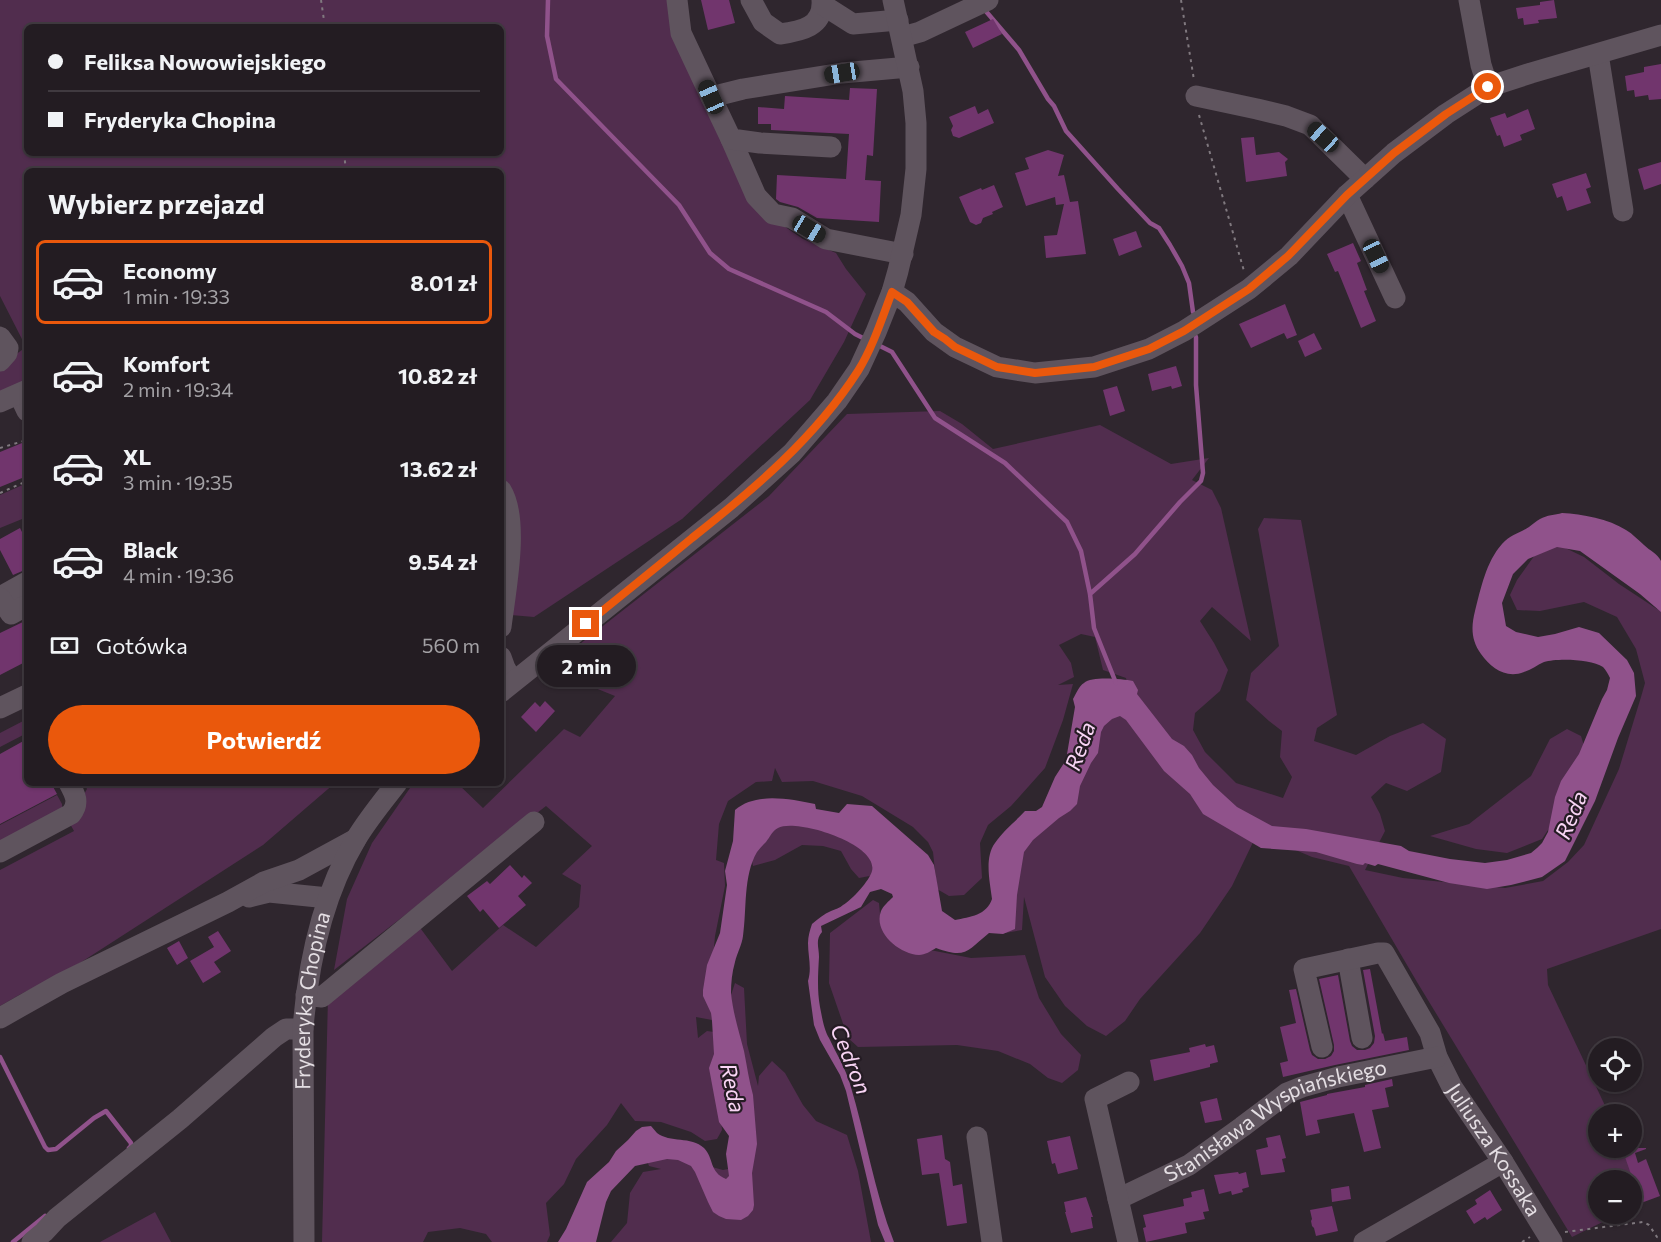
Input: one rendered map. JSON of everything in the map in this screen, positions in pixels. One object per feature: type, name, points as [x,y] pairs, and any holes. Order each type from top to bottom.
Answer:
[{"type":"street","points":[[677,0],[681,33],[756,196],[773,214],[792,218],[826,239],[903,254]]},
{"type":"street","points":[[751,0],[763,22],[780,34],[804,31],[818,19],[823,3],[853,24],[897,19],[920,32],[988,0]]},
{"type":"street","points":[[1469,0],[1481,64],[1488,87]]},
{"type":"street","points":[[507,687],[731,508],[792,453],[837,401],[859,369],[892,292],[903,254],[911,214],[916,169],[913,91],[897,19]]},
{"type":"street","points":[[892,292],[907,302],[934,332],[955,347],[997,367],[1035,373],[1094,367],[1149,349],[1184,331],[1249,289],[1288,256],[1347,195],[1394,153],[1446,114],[1488,87],[1661,36]]},
{"type":"street","points":[[1598,54],[1623,211]]},
{"type":"street","points":[[711,97],[831,74],[909,67]]},
{"type":"street","points":[[1196,96],[1286,116],[1310,125],[1365,179]]},
{"type":"street","points":[[731,139],[831,147]]},
{"type":"street","points":[[1347,195],[1395,297]]},
{"type":"street","points":[[0,337],[8,348],[0,361]]},
{"type":"street","points":[[0,402],[24,398]]},
{"type":"street","points":[[504,495],[510,522],[504,594]]},
{"type":"street","points":[[24,584],[0,598],[10,614],[24,607]]},
{"type":"street","points":[[504,665],[507,687]]},
{"type":"street","points":[[0,708],[24,699]]},
{"type":"street","points":[[0,852],[71,814],[77,800],[70,786]]},
{"type":"street","name":"Fryderyka Chopina","points":[[304,1242],[303,1029],[306,995],[316,940],[328,898],[356,839],[395,786]]},
{"type":"street","points":[[306,995],[322,997],[534,822]]},
{"type":"street","points":[[0,1018],[62,983],[264,882],[299,870],[356,839]]},
{"type":"street","points":[[299,870],[328,898]]},
{"type":"street","points":[[228,902],[269,892],[328,898]]},
{"type":"street","name":"Juliusza Kossaka","points":[[1348,959],[1384,953],[1430,1033],[1437,1057],[1452,1087],[1503,1162],[1549,1238]]},
{"type":"street","points":[[1322,1047],[1304,969],[1348,959],[1362,1038]]},
{"type":"street","points":[[43,1239],[57,1218],[180,1119],[274,1037],[286,1029],[303,1029]]},
{"type":"street","name":"Stanisława Wyspiańskiego","points":[[1118,1199],[1189,1165],[1287,1093],[1338,1077],[1437,1057]]},
{"type":"street","points":[[1128,1242],[1095,1099],[1129,1082]]},
{"type":"street","points":[[977,1137],[992,1242]]},
{"type":"street","points":[[1364,1242],[1503,1162]]},
{"type":"path","points":[[321,0],[325,24]]},
{"type":"path","points":[[1181,0],[1201,125],[1249,289]]},
{"type":"path","points":[[0,448],[24,441]]},
{"type":"path","points":[[0,493],[24,482]]},
{"type":"path","points":[[1522,1242],[1530,1237],[1549,1238],[1642,1222],[1650,1225],[1657,1237],[1661,1238]]},
{"type":"shaded area","points":[[0,0],[669,0],[750,203],[803,239],[836,253],[866,294],[844,342],[810,400],[682,519],[534,617],[504,614],[504,168],[24,168],[24,343],[0,296]]},
{"type":"shaded area","points":[[24,348],[24,382],[0,393],[0,366]]},
{"type":"shaded area","points":[[940,411],[962,424],[993,449],[1100,425],[1171,464],[1209,458],[1192,480],[1212,490],[1221,508],[1251,641],[1212,607],[1200,621],[1228,670],[1220,691],[1195,713],[1193,730],[1205,752],[1236,783],[1283,798],[1292,777],[1280,757],[1282,731],[1246,700],[1251,673],[1279,646],[1258,529],[1264,518],[1301,520],[1337,715],[1317,728],[1314,741],[1356,755],[1390,736],[1423,723],[1446,739],[1441,772],[1407,791],[1386,783],[1371,797],[1380,814],[1385,831],[1365,870],[1403,878],[1505,888],[1543,881],[1568,862],[1584,845],[1619,769],[1645,683],[1636,649],[1617,617],[1584,602],[1540,611],[1517,610],[1510,595],[1517,580],[1537,552],[1555,543],[1584,557],[1619,584],[1661,610],[1661,929],[1547,969],[1548,985],[1588,1070],[1588,1092],[1599,1092],[1604,1104],[1588,1104],[1588,1158],[1629,1158],[1634,1170],[1588,1170],[1588,1224],[1599,1224],[1572,1237],[1349,866],[1312,857],[1272,840],[1256,836],[1232,886],[1200,933],[1140,999],[1125,1021],[1106,1036],[1087,1026],[1065,1006],[1045,977],[1024,897],[1022,930],[1005,933],[1008,876],[1100,720],[1131,701],[1126,678],[1103,670],[1095,637],[1081,634],[1059,645],[1071,663],[1074,677],[1058,685],[1073,684],[1063,720],[1045,768],[1011,806],[988,825],[980,843],[982,878],[964,895],[949,896],[937,889],[933,852],[928,842],[913,827],[862,796],[813,781],[782,782],[775,768],[772,781],[756,782],[728,801],[719,824],[716,860],[724,863],[725,886],[715,936],[710,991],[712,1020],[696,1017],[698,1038],[707,1031],[714,1032],[722,1130],[717,1139],[705,1141],[691,1132],[661,1122],[635,1121],[621,1103],[607,1125],[576,1159],[564,1184],[546,1203],[550,1235],[547,1242],[492,1242],[486,1234],[460,1228],[428,1232],[423,1242],[322,1242],[328,997],[418,925],[452,971],[503,925],[536,947],[579,907],[581,885],[562,874],[592,846],[546,806],[334,970],[347,899],[372,843],[412,786],[460,786],[483,808],[564,729],[580,737],[615,696],[548,669],[769,496],[847,414]]},
{"type":"shaded area","points":[[24,484],[24,518],[0,528],[0,495]]},
{"type":"shaded area","points":[[24,721],[24,735],[0,747],[0,733]]},
{"type":"shaded area","points":[[1567,729],[1581,736],[1586,752],[1556,818],[1542,839],[1507,853],[1476,849],[1430,836],[1469,824],[1531,776],[1550,739]]},
{"type":"shaded area","points":[[86,786],[332,786],[263,845],[69,970],[0,1006],[0,870],[74,831],[69,822],[87,789]]},
{"type":"shaded area","points":[[57,795],[62,809],[0,842],[0,825]]},
{"type":"shaded area","points":[[795,802],[896,871],[859,878],[841,851],[823,846],[802,845],[775,860],[753,866],[749,845]]},
{"type":"shaded area","points":[[873,900],[879,903],[881,925],[894,943],[971,958],[1025,955],[1039,998],[1061,1034],[1081,1055],[1078,1070],[1062,1083],[1048,1078],[1030,1064],[998,1051],[957,1045],[858,1047],[848,1038],[829,983],[830,933]]},
{"type":"shaded area","points":[[735,983],[744,988],[747,1044],[758,1086],[759,1076],[772,1061],[785,1073],[803,1105],[816,1121],[847,1135],[858,1171],[871,1242],[611,1242],[627,1223],[630,1193],[643,1172],[661,1169],[649,1166],[646,1158],[661,1153],[723,1170],[738,1167],[731,995]]},
{"type":"shaded area","points":[[1642,1186],[1648,1199],[1642,1202]]},
{"type":"shaded area","points":[[155,1212],[171,1242],[100,1242]]},
{"type":"water","name":"Reda","points":[[1562,513],[1595,518],[1619,526],[1633,535],[1661,561],[1661,612],[1580,551],[1557,547],[1528,559],[1513,574],[1502,603],[1506,626],[1516,632],[1538,637],[1579,627],[1599,633],[1627,660],[1634,673],[1636,696],[1595,801],[1565,861],[1542,877],[1487,889],[1449,883],[1378,864],[1375,866],[1365,863],[1357,864],[1316,852],[1261,848],[1203,814],[1190,794],[1164,771],[1126,720],[1120,716],[1112,719],[1101,732],[1098,753],[1080,786],[1077,804],[1033,840],[1024,852],[1017,895],[1015,929],[1003,934],[989,933],[970,949],[960,953],[936,948],[928,953],[911,954],[896,946],[884,934],[881,927],[881,911],[893,897],[892,894],[881,889],[870,892],[861,907],[821,926],[822,932],[818,941],[819,1001],[826,1031],[850,1084],[881,1203],[894,1242],[885,1242],[878,1225],[846,1091],[814,1025],[808,981],[810,967],[808,940],[812,924],[842,906],[856,894],[871,875],[871,861],[863,851],[834,836],[801,827],[778,828],[757,852],[749,871],[742,943],[734,966],[731,985],[733,1008],[753,1095],[757,1144],[752,1173],[753,1210],[741,1220],[719,1216],[713,1212],[691,1166],[678,1160],[667,1159],[635,1166],[611,1191],[596,1242],[558,1242],[587,1182],[642,1127],[651,1126],[662,1136],[699,1144],[707,1152],[717,1173],[726,1179],[729,1176],[726,1154],[729,1136],[719,1122],[709,1068],[714,1054],[712,1021],[703,990],[707,965],[720,933],[727,885],[725,871],[733,841],[735,810],[743,804],[763,799],[784,799],[815,804],[816,809],[839,813],[847,804],[872,806],[928,855],[934,865],[942,911],[955,920],[972,916],[986,909],[992,899],[989,863],[995,843],[1025,811],[1036,811],[1042,807],[1055,777],[1066,760],[1075,707],[1073,699],[1078,690],[1088,681],[1114,679],[1133,681],[1138,690],[1137,694],[1172,739],[1184,746],[1192,755],[1213,785],[1237,807],[1272,826],[1306,829],[1401,846],[1409,851],[1450,859],[1485,863],[1531,853],[1542,843],[1548,832],[1555,797],[1561,781],[1579,754],[1610,678],[1603,667],[1598,664],[1574,660],[1544,662],[1517,674],[1500,671],[1489,664],[1478,649],[1473,633],[1473,622],[1485,576],[1496,551],[1508,538],[1540,519]]},
{"type":"building","points":[[701,0],[729,0],[735,23],[708,30]]},
{"type":"building","points":[[1554,0],[1557,18],[1538,20],[1539,23],[1524,25],[1523,18],[1518,19],[1516,8],[1540,5],[1540,2]]},
{"type":"building","points":[[993,19],[1002,34],[973,48],[965,32]]},
{"type":"building","points":[[1661,64],[1661,99],[1649,100],[1648,95],[1635,97],[1634,90],[1627,91],[1625,76],[1644,72],[1644,67]]},
{"type":"building","points":[[850,88],[877,89],[873,156],[867,155],[865,180],[881,181],[879,222],[817,218],[798,207],[776,199],[777,175],[846,179],[849,134],[771,130],[771,124],[758,124],[758,107],[784,109],[785,96],[849,100]]},
{"type":"building","points":[[975,106],[978,114],[988,109],[994,123],[959,138],[953,136],[951,130],[953,126],[949,117]]},
{"type":"building","points":[[1528,109],[1535,129],[1520,135],[1522,140],[1504,147],[1490,118],[1505,113],[1507,118]]},
{"type":"building","points":[[1254,137],[1256,155],[1279,152],[1288,159],[1285,162],[1287,176],[1246,182],[1241,138]]},
{"type":"building","points":[[1048,150],[1064,155],[1058,176],[1064,175],[1070,202],[1078,201],[1086,254],[1046,258],[1044,236],[1057,235],[1064,204],[1056,205],[1055,197],[1026,206],[1015,173],[1029,169],[1025,158]]},
{"type":"building","points":[[1661,162],[1661,184],[1644,190],[1638,169]]},
{"type":"building","points":[[1586,173],[1591,187],[1586,189],[1591,203],[1567,211],[1562,196],[1557,198],[1552,184]]},
{"type":"building","points":[[994,185],[1003,207],[983,218],[981,223],[976,225],[970,222],[959,197]]},
{"type":"building","points":[[1136,231],[1142,247],[1119,256],[1113,239]]},
{"type":"building","points":[[1353,243],[1361,261],[1357,263],[1367,290],[1364,291],[1376,321],[1361,328],[1338,271],[1335,272],[1327,254]]},
{"type":"building","points":[[1285,304],[1297,335],[1287,339],[1284,333],[1251,348],[1239,324]]},
{"type":"building","points":[[1314,333],[1322,349],[1305,357],[1298,341]]},
{"type":"building","points":[[1176,366],[1182,386],[1172,389],[1171,386],[1152,391],[1148,374]]},
{"type":"building","points":[[1117,386],[1125,411],[1110,416],[1103,390]]},
{"type":"building","points":[[24,442],[24,477],[0,487],[0,452]]},
{"type":"building","points":[[20,528],[24,536],[24,570],[13,575],[0,550],[0,539]]},
{"type":"building","points":[[24,621],[24,663],[0,675],[0,633]]},
{"type":"building","points":[[545,701],[555,711],[536,732],[521,717],[535,702],[540,707]]},
{"type":"building","points":[[24,741],[24,786],[53,786],[57,794],[0,824],[0,754]]},
{"type":"building","points":[[510,865],[522,878],[524,875],[532,883],[518,896],[526,905],[499,928],[483,909],[480,912],[467,896],[487,881],[490,884]]},
{"type":"building","points":[[218,931],[231,951],[214,962],[221,972],[203,983],[190,961],[214,947],[208,937]]},
{"type":"building","points":[[179,941],[188,958],[177,965],[167,948]]},
{"type":"building","points":[[1370,969],[1385,1041],[1407,1037],[1409,1050],[1283,1077],[1280,1063],[1288,1061],[1280,1027],[1296,1023],[1289,990],[1296,989],[1312,1055],[1318,1059],[1325,1059],[1331,1056],[1334,1045],[1319,979],[1338,975],[1350,1041],[1357,1050],[1365,1050],[1374,1043],[1375,1036],[1363,970]]},
{"type":"building","points":[[1205,1044],[1206,1047],[1214,1045],[1218,1062],[1210,1064],[1210,1067],[1154,1081],[1150,1060],[1190,1052],[1189,1048]]},
{"type":"building","points":[[1392,1079],[1393,1086],[1385,1088],[1389,1107],[1372,1110],[1381,1148],[1364,1152],[1354,1113],[1317,1120],[1320,1133],[1306,1136],[1300,1102]]},
{"type":"building","points":[[1217,1098],[1222,1120],[1205,1123],[1200,1102]]},
{"type":"building","points":[[942,1135],[945,1159],[950,1162],[953,1186],[962,1184],[967,1223],[947,1226],[939,1173],[922,1175],[917,1139]]},
{"type":"building","points":[[1280,1135],[1286,1158],[1282,1159],[1285,1172],[1261,1175],[1256,1150],[1268,1147],[1266,1138]]},
{"type":"building","points":[[1070,1136],[1078,1169],[1058,1174],[1055,1163],[1052,1164],[1047,1141]]},
{"type":"building","points":[[1625,1158],[1636,1158],[1638,1163],[1646,1159],[1660,1196],[1642,1203],[1642,1170],[1630,1170]]},
{"type":"building","points":[[1238,1172],[1239,1174],[1246,1172],[1249,1187],[1242,1189],[1243,1192],[1232,1195],[1231,1191],[1219,1194],[1214,1175]]},
{"type":"building","points":[[1349,1186],[1351,1199],[1332,1202],[1331,1189]]},
{"type":"building","points":[[1204,1189],[1209,1211],[1203,1212],[1205,1219],[1185,1223],[1187,1233],[1146,1242],[1143,1215],[1184,1206],[1183,1199],[1192,1197],[1191,1192]]},
{"type":"building","points":[[1490,1190],[1502,1210],[1487,1220],[1485,1217],[1474,1224],[1466,1211],[1477,1204],[1475,1200]]},
{"type":"building","points":[[1086,1197],[1093,1217],[1091,1217],[1093,1228],[1071,1233],[1064,1202]]},
{"type":"building","points":[[1332,1206],[1338,1231],[1316,1236],[1310,1210]]},
{"type":"waterway","points":[[548,0],[547,36],[556,79],[679,205],[710,253],[729,269],[826,312],[865,339]]},
{"type":"waterway","points":[[984,9],[1019,50],[1054,106],[1066,131],[1150,223],[1159,228],[1182,266],[1189,283],[1193,312]]},
{"type":"waterway","points":[[1090,594],[1135,554],[1201,481],[1203,473],[1196,385],[1196,337]]},
{"type":"waterway","points":[[876,344],[892,352],[935,418],[1005,463],[1067,522],[1081,551],[1094,628],[1116,683]]},
{"type":"waterway","points":[[0,1057],[48,1150],[56,1149],[106,1111],[131,1143],[129,1148]]},
{"type":"waterway","points":[[13,1242],[45,1216]]},
{"type":"route","points":[[586,624],[731,508],[792,453],[837,401],[859,369],[892,292],[907,302],[934,332],[955,347],[997,367],[1035,373],[1094,367],[1149,349],[1184,331],[1249,289],[1288,256],[1347,195],[1394,153],[1446,114],[1488,87]]},
{"type":"water label","name":"Cedron","points":[[851,1059]]}]
